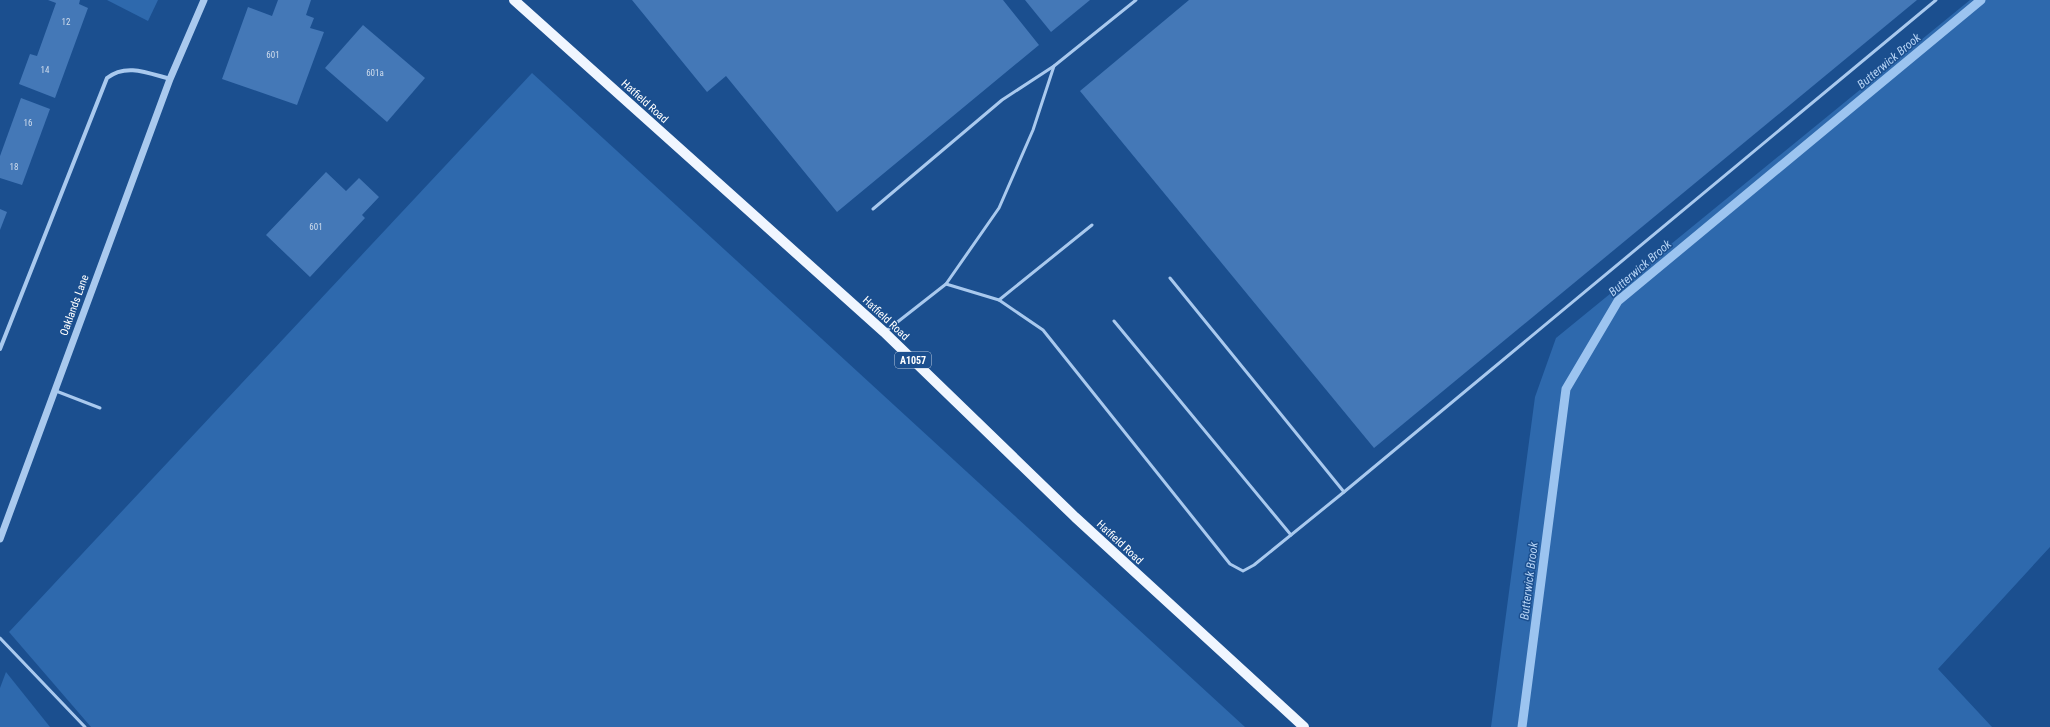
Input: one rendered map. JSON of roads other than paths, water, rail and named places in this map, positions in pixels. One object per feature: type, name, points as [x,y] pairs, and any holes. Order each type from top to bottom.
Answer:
[{"type":"main road","name":"Hatfield Road","points":[[514,0],[884,332],[1075,517],[1304,727]]},
{"type":"street","name":"Oaklands Lane","points":[[0,539],[170,79],[204,0]]},
{"type":"street","points":[[0,349],[107,78],[114,72],[136,70],[170,79]]},
{"type":"lane","points":[[873,209],[1002,100],[1054,66],[1136,0]]},
{"type":"lane","points":[[946,284],[999,300],[1042,330],[1230,564],[1243,571],[1254,565],[1291,536],[1936,0]]},
{"type":"lane","points":[[884,332],[946,284],[999,208],[1033,130],[1054,66]]},
{"type":"lane","points":[[999,300],[1092,225]]},
{"type":"lane","points":[[1170,278],[1344,492]]},
{"type":"lane","points":[[1114,321],[1291,536]]},
{"type":"lane","points":[[54,390],[100,408]]},
{"type":"lane","points":[[0,638],[85,727]]},
{"type":"waterway","name":"Butterwick Brook","points":[[1522,727],[1566,389],[1618,301],[1981,0]]}]
